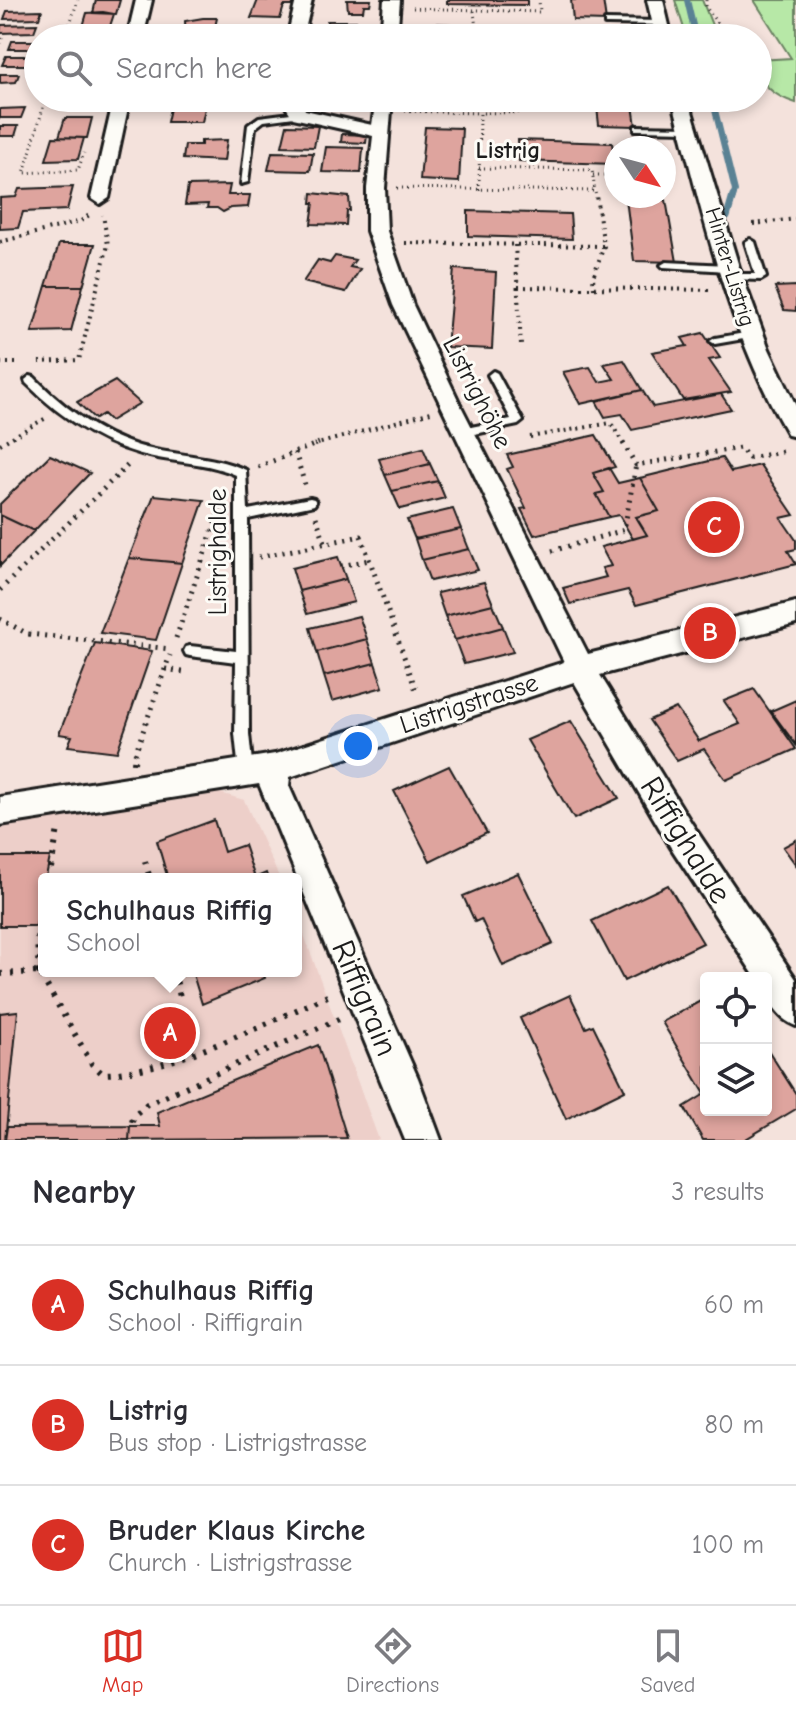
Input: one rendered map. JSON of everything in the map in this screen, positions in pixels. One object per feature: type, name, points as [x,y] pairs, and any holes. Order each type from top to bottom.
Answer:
[{"type":"street","points":[[138,24],[144,0]]},
{"type":"street","points":[[298,24],[304,0]]},
{"type":"street","points":[[655,0],[661,24]]},
{"type":"street","points":[[390,24],[392,4]]},
{"type":"street","points":[[100,198],[119,112]]},
{"type":"street","points":[[305,112],[325,126],[382,113]]},
{"type":"street","name":"Hinter-Listrig","points":[[684,112],[727,279],[751,335],[785,396],[796,429]]},
{"type":"street","name":"Listrighöhe","points":[[382,113],[383,135],[376,188],[377,231],[381,244],[403,305],[450,406],[581,668]]},
{"type":"street","name":"Listrigstrasse","points":[[0,811],[261,770],[581,668],[796,613]]},
{"type":"street","name":"Riffighalde","points":[[581,668],[681,835],[796,1009]]},
{"type":"street","name":"Riffigrain","points":[[261,770],[274,786],[423,1140]]},
{"type":"lane","points":[[608,22],[622,24]]},
{"type":"lane","points":[[244,182],[251,127],[280,112]]},
{"type":"lane","points":[[638,128],[689,129]]},
{"type":"lane","points":[[666,265],[727,279],[761,277],[750,242]]},
{"type":"lane","points":[[715,341],[751,335]]},
{"type":"lane","points":[[465,432],[518,421],[493,375]]},
{"type":"lane","name":"Listrighalde","points":[[30,380],[61,410],[106,438],[143,450],[229,466],[242,473],[243,742],[261,770]]},
{"type":"lane","points":[[242,516],[310,502]]},
{"type":"lane","points":[[190,651],[242,657]]},
{"type":"path","points":[[70,24],[78,0]]},
{"type":"path","points":[[392,4],[474,11],[540,12],[539,0]]},
{"type":"path","points":[[706,0],[706,7],[718,24]]},
{"type":"path","points":[[474,11],[475,24]]},
{"type":"path","points":[[0,36],[3,36],[0,43]]},
{"type":"path","points":[[42,112],[24,173],[78,170],[89,137],[114,137]]},
{"type":"path","points":[[382,113],[570,112]]},
{"type":"path","points":[[479,190],[480,113]]},
{"type":"path","points":[[479,168],[592,170],[604,246],[593,277],[594,288]]},
{"type":"path","points":[[593,175],[604,175]]},
{"type":"path","points":[[376,188],[595,191]]},
{"type":"path","points":[[0,242],[81,221],[92,213],[100,198]]},
{"type":"path","points":[[25,363],[79,360],[108,245],[100,198]]},
{"type":"path","points":[[381,244],[604,246]]},
{"type":"path","points":[[515,245],[521,345]]},
{"type":"path","points":[[518,287],[594,288],[727,279]]},
{"type":"path","points":[[242,473],[328,439],[450,406]]},
{"type":"path","points":[[0,444],[61,410]]},
{"type":"path","points":[[526,437],[611,423],[636,465],[624,530],[528,559]]},
{"type":"path","points":[[636,465],[740,448],[749,458],[796,449]]},
{"type":"path","points":[[0,590],[143,450]]},
{"type":"path","points":[[295,452],[301,470]]},
{"type":"path","points":[[135,750],[221,504],[242,502]]},
{"type":"path","points":[[242,561],[361,536],[426,718]]},
{"type":"path","points":[[341,566],[369,560]]},
{"type":"path","points":[[0,619],[28,634],[172,649]]},
{"type":"path","points":[[165,669],[175,671]]},
{"type":"path","points":[[50,873],[63,801]]},
{"type":"path","points":[[145,861],[148,873]]},
{"type":"path","points":[[0,974],[38,971]]},
{"type":"path","points":[[45,977],[92,1064],[103,1074],[126,1075],[247,1031],[336,992]]},
{"type":"path","points":[[175,977],[180,997]]},
{"type":"path","points":[[132,1122],[134,1115],[147,1104],[346,1016]]},
{"type":"shaded area","points":[[217,792],[244,800],[277,873],[38,873],[38,977],[302,977],[302,929],[379,1140],[0,1140],[0,827]]},
{"type":"green space","points":[[675,0],[702,0],[711,24],[683,24]]},
{"type":"green space","points":[[754,0],[796,0],[796,103],[772,91],[772,59],[791,58]]},
{"type":"building","points":[[96,0],[120,0],[116,14],[93,13]]},
{"type":"building","points":[[258,0],[297,0],[295,6],[284,6],[280,19],[251,18]]},
{"type":"building","points":[[347,0],[371,0],[370,5],[364,5],[363,11],[348,11]]},
{"type":"building","points":[[447,0],[527,0],[527,5],[447,4]]},
{"type":"building","points":[[571,0],[603,0],[606,21],[573,20]]},
{"type":"building","points":[[42,10],[39,18],[4,19],[7,11]]},
{"type":"building","points":[[87,13],[114,14],[111,24],[84,24]]},
{"type":"building","points":[[217,18],[216,24],[185,24],[185,21]]},
{"type":"building","points":[[327,21],[373,21],[373,24],[327,24]]},
{"type":"building","points":[[24,24],[24,32],[0,33],[1,25]]},
{"type":"building","points":[[12,41],[24,41],[24,49],[9,49]]},
{"type":"building","points":[[6,56],[24,56],[24,65],[2,65]]},
{"type":"building","points":[[0,74],[19,74],[16,82],[0,83]]},
{"type":"building","points":[[24,108],[24,110],[21,118],[0,118],[0,109]]},
{"type":"building","points":[[169,112],[204,112],[202,122],[167,122]]},
{"type":"building","points":[[598,112],[634,112],[636,126],[599,125]]},
{"type":"building","points":[[65,118],[92,118],[87,138],[59,137]]},
{"type":"building","points":[[287,125],[318,126],[314,147],[282,146]]},
{"type":"building","points":[[0,126],[18,126],[15,136],[0,136]]},
{"type":"building","points":[[425,127],[462,128],[459,182],[420,180]]},
{"type":"building","points":[[342,134],[367,135],[366,143],[341,142]]},
{"type":"building","points":[[53,137],[84,138],[78,159],[46,160]]},
{"type":"building","points":[[227,140],[224,161],[183,159],[185,145]]},
{"type":"building","points":[[518,140],[604,143],[604,164],[519,161]]},
{"type":"building","points":[[326,147],[363,148],[361,173],[322,172]]},
{"type":"building","points":[[272,152],[313,153],[310,171],[268,170]]},
{"type":"building","points":[[230,185],[228,195],[250,195],[248,207],[223,212],[217,208],[207,208],[208,204],[185,205],[188,186]]},
{"type":"building","points":[[73,187],[67,210],[23,212],[18,228],[0,229],[0,198],[16,197],[19,189]]},
{"type":"building","points":[[312,193],[349,197],[350,211],[347,211],[346,225],[311,224]]},
{"type":"building","points":[[627,208],[667,208],[677,262],[634,261]]},
{"type":"building","points":[[468,211],[570,214],[572,239],[468,236]]},
{"type":"building","points":[[59,244],[95,244],[83,286],[46,286]]},
{"type":"building","points":[[335,256],[355,260],[350,267],[360,269],[346,292],[303,282],[318,260],[330,263]]},
{"type":"building","points":[[454,269],[496,272],[492,349],[447,347]]},
{"type":"building","points":[[46,286],[83,286],[71,331],[32,332]]},
{"type":"building","points":[[796,286],[796,311],[784,310],[775,287]]},
{"type":"building","points":[[703,333],[720,358],[709,360],[731,392],[683,400],[652,352],[687,346],[682,338]]},
{"type":"building","points":[[624,360],[642,390],[580,404],[563,372],[590,367],[599,382],[614,379],[604,364]]},
{"type":"building","points":[[115,381],[140,403],[110,421],[103,414],[95,419],[77,402]]},
{"type":"building","points":[[642,390],[653,407],[721,394],[731,409],[632,430],[622,414],[605,417],[596,401]]},
{"type":"building","points":[[596,435],[615,467],[593,473],[604,492],[596,494],[609,517],[534,535],[521,509],[526,508],[507,469],[513,467],[507,455]]},
{"type":"building","points":[[423,448],[430,464],[385,475],[379,459]]},
{"type":"building","points":[[50,455],[90,473],[34,531],[0,515],[0,504]]},
{"type":"building","points":[[722,458],[731,472],[760,465],[794,515],[781,518],[796,540],[796,549],[788,551],[796,564],[636,605],[628,590],[570,604],[563,588],[606,577],[602,568],[611,566],[601,547],[647,535],[636,517],[659,511],[640,478]]},
{"type":"building","points":[[430,464],[438,481],[392,491],[385,475]]},
{"type":"building","points":[[609,468],[618,483],[640,478],[659,511],[636,517],[647,535],[633,539],[619,515],[609,517],[596,494],[604,492],[593,473]]},
{"type":"building","points":[[438,481],[445,498],[400,509],[392,491]]},
{"type":"building","points":[[154,495],[204,500],[182,563],[129,558]]},
{"type":"building","points":[[453,509],[461,529],[415,539],[407,520]]},
{"type":"building","points":[[0,515],[34,531],[0,566]]},
{"type":"building","points":[[461,529],[469,549],[422,560],[415,539]]},
{"type":"building","points":[[469,549],[478,570],[430,581],[422,560]]},
{"type":"building","points":[[338,557],[346,579],[299,591],[292,568]]},
{"type":"building","points":[[129,558],[182,563],[156,640],[100,633]]},
{"type":"building","points":[[346,579],[354,602],[307,614],[299,591]]},
{"type":"building","points":[[484,582],[493,604],[445,616],[437,593]]},
{"type":"building","points":[[493,604],[503,627],[455,640],[445,616]]},
{"type":"building","points":[[359,616],[367,639],[317,652],[310,628]]},
{"type":"building","points":[[503,627],[513,652],[464,664],[455,640]]},
{"type":"building","points":[[367,639],[375,663],[324,676],[317,652]]},
{"type":"building","points":[[95,643],[152,651],[117,752],[68,746],[72,736],[59,734]]},
{"type":"building","points":[[375,663],[383,687],[332,701],[324,676]]},
{"type":"building","points":[[754,689],[796,749],[726,780],[704,749],[677,761],[649,720],[676,708],[699,741],[740,724],[724,701]]},
{"type":"building","points":[[796,700],[796,745],[771,711]]},
{"type":"building","points":[[571,721],[619,798],[574,819],[527,740]]},
{"type":"building","points":[[449,766],[487,833],[430,861],[394,791]]},
{"type":"building","points":[[214,820],[224,852],[244,845],[253,873],[166,873],[157,841]]},
{"type":"building","points":[[796,840],[796,865],[783,847]]},
{"type":"building","points":[[0,857],[50,857],[47,873],[38,873],[36,926],[0,926]]},
{"type":"building","points":[[518,873],[553,944],[503,966],[481,919],[475,922],[463,896]]},
{"type":"building","points":[[668,885],[703,943],[624,981],[592,921]]},
{"type":"building","points":[[194,977],[265,977],[265,978],[202,1004]]},
{"type":"building","points":[[570,995],[586,1028],[593,1025],[625,1090],[566,1119],[520,1018]]},
{"type":"building","points":[[700,1001],[700,1086],[662,1022]]},
{"type":"building","points":[[18,1011],[5,1140],[0,1140],[0,1013]]},
{"type":"building","points":[[318,1045],[347,1138],[129,1140],[130,1126],[160,1126],[157,1112]]},
{"type":"building","points":[[772,1056],[796,1094],[796,1109],[744,1140],[703,1140],[684,1107],[700,1097],[700,1116],[772,1116]]},
{"type":"building","points":[[130,1126],[129,1140],[5,1140],[7,1127]]},
{"type":"waterway","points":[[687,0],[693,24]]},
{"type":"waterway","points":[[715,112],[735,191],[733,198]]},
{"type":"waterway","points":[[727,217],[733,196]]},
{"type":"place","name":"Bruder Klaus Kirche","points":[[714,527]]},
{"type":"place","name":"Listrig","points":[[710,633]]},
{"type":"place","name":"Schulhaus Riffig","points":[[170,1033]]},
{"type":"district","name":"Listrig","points":[[508,150]]}]
